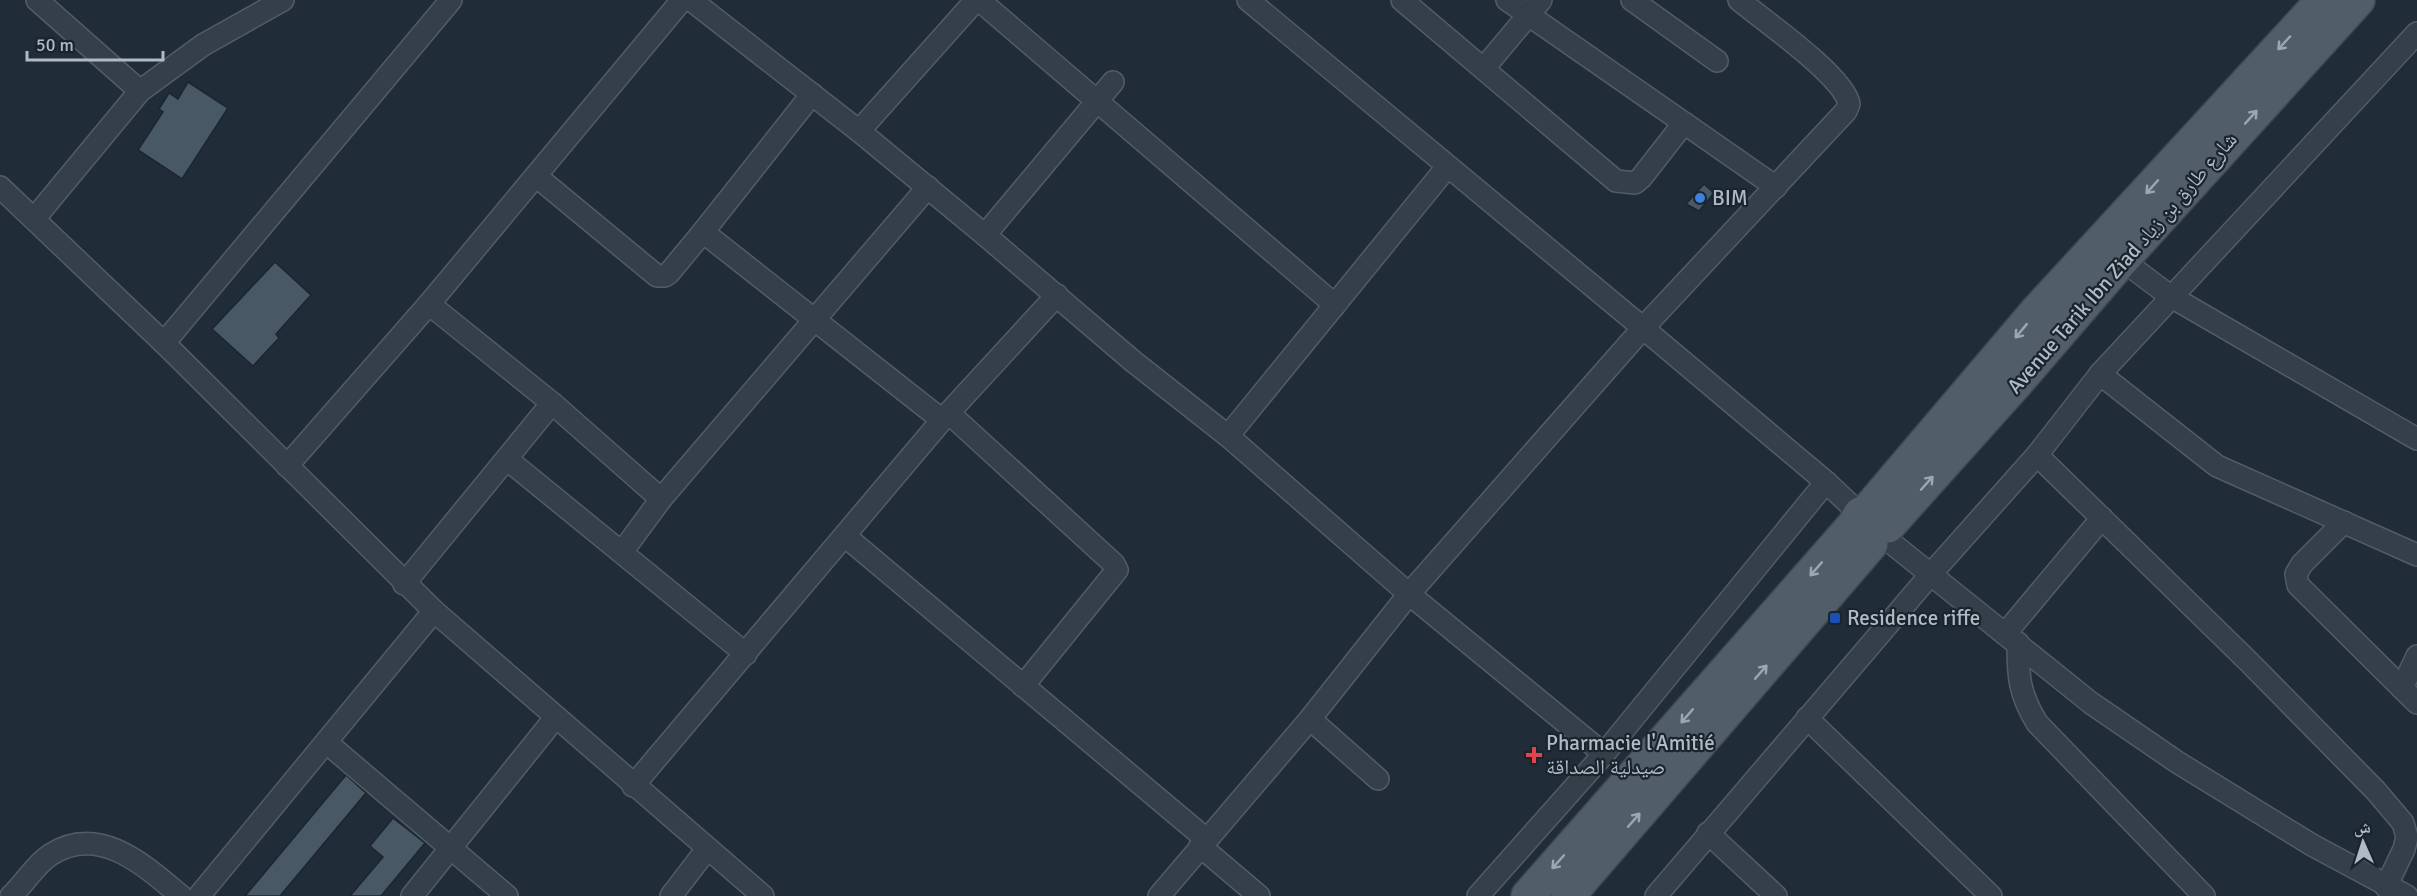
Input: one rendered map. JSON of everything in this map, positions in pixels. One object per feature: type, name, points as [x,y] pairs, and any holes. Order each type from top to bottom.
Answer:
[{"type":"main road","name":"Avenue Tarik Ibn Ziad شارع طارق بن زياد","points":[[1568,896],[1871,526],[2066,279],[2324,0]]},
{"type":"main road","name":"Avenue Tarik Ibn Ziad شارع طارق بن زياد","points":[[1528,896],[1871,526],[2018,381],[2122,260],[2358,0]]},
{"type":"street","points":[[37,0],[140,91]]},
{"type":"street","points":[[34,219],[140,91],[203,45],[283,0]]},
{"type":"street","points":[[164,343],[452,0]]},
{"type":"street","points":[[287,466],[429,304],[682,0]]},
{"type":"street","points":[[691,0],[859,131],[985,235],[1134,362],[1228,436],[1409,594],[1604,754]]},
{"type":"street","points":[[859,131],[977,0],[1335,305]]},
{"type":"street","points":[[1248,0],[1826,482],[1871,526],[2091,703],[2177,762],[2312,845],[2386,887],[2407,896]]},
{"type":"street","points":[[1402,0],[1484,68],[1577,151],[1616,181],[1624,184],[1635,183],[1641,178],[1684,123]]},
{"type":"street","points":[[1507,0],[1535,7],[1684,123],[1776,187]]},
{"type":"street","points":[[1632,0],[1717,61]]},
{"type":"street","points":[[1159,896],[1310,719],[1409,594],[1643,328],[1846,111],[1849,104],[1847,96],[1830,76],[1739,0]]},
{"type":"street","points":[[1484,68],[1535,7]]},
{"type":"street","points":[[1656,896],[1931,574],[2037,455],[2100,374],[2170,296],[2417,33]]},
{"type":"street","points":[[985,235],[1113,82]]},
{"type":"street","points":[[536,176],[657,276],[669,273],[812,94]]},
{"type":"street","points":[[1228,436],[1447,167]]},
{"type":"street","points":[[0,187],[164,343],[404,584],[633,786],[762,896]]},
{"type":"street","points":[[622,552],[661,499],[813,319],[928,188]]},
{"type":"street","points":[[703,232],[813,319],[946,417],[1114,564],[1117,570],[1023,686]]},
{"type":"street","points":[[2122,260],[2170,296],[2417,438]]},
{"type":"street","points":[[633,786],[946,417],[1057,295]]},
{"type":"street","points":[[429,304],[552,403],[661,499]]},
{"type":"street","points":[[2100,374],[2217,466],[2417,555]]},
{"type":"street","points":[[404,584],[508,460],[552,403]]},
{"type":"street","points":[[2037,455],[2156,568],[2376,790],[2403,823],[2407,837],[2404,849],[2386,887]]},
{"type":"street","points":[[508,460],[746,654]]},
{"type":"street","points":[[1478,896],[1604,754],[1826,482]]},
{"type":"street","points":[[2102,518],[2012,639],[2020,688],[2023,699],[2037,723],[2204,896]]},
{"type":"street","points":[[2344,522],[2302,564],[2296,574],[2298,585],[2417,703]]},
{"type":"street","points":[[845,536],[1023,686],[1203,843],[1259,896]]},
{"type":"street","points":[[199,896],[434,611]]},
{"type":"street","points":[[2402,688],[2417,656]]},
{"type":"street","points":[[412,896],[555,718]]},
{"type":"street","points":[[1807,718],[1991,896]]},
{"type":"street","points":[[1310,719],[1378,779]]},
{"type":"street","points":[[327,743],[507,896]]},
{"type":"street","points":[[1708,833],[1776,896]]},
{"type":"street","points":[[15,895],[48,857],[71,844],[93,843],[113,849],[142,864],[181,896]]},
{"type":"street","points":[[671,896],[707,849]]},
{"type":"building","points":[[188,82],[228,108],[182,179],[138,150],[163,112],[159,109],[169,93],[178,99]]},
{"type":"building","name":"BIM","points":[[1704,184],[1714,193],[1699,211],[1686,204]]},
{"type":"building","points":[[275,262],[311,295],[276,334],[279,338],[253,366],[212,329]]},
{"type":"building","points":[[346,775],[366,793],[280,896],[245,896]]},
{"type":"building","points":[[393,818],[425,843],[381,896],[350,896],[383,857],[370,846]]},
{"type":"place","name":"BIM","points":[[1700,198]]},
{"type":"place","name":"Residence riffe","points":[[1835,618]]},
{"type":"place","name":"Pharmacie l'Amitié صيدلية الصداقة","points":[[1534,755]]}]
